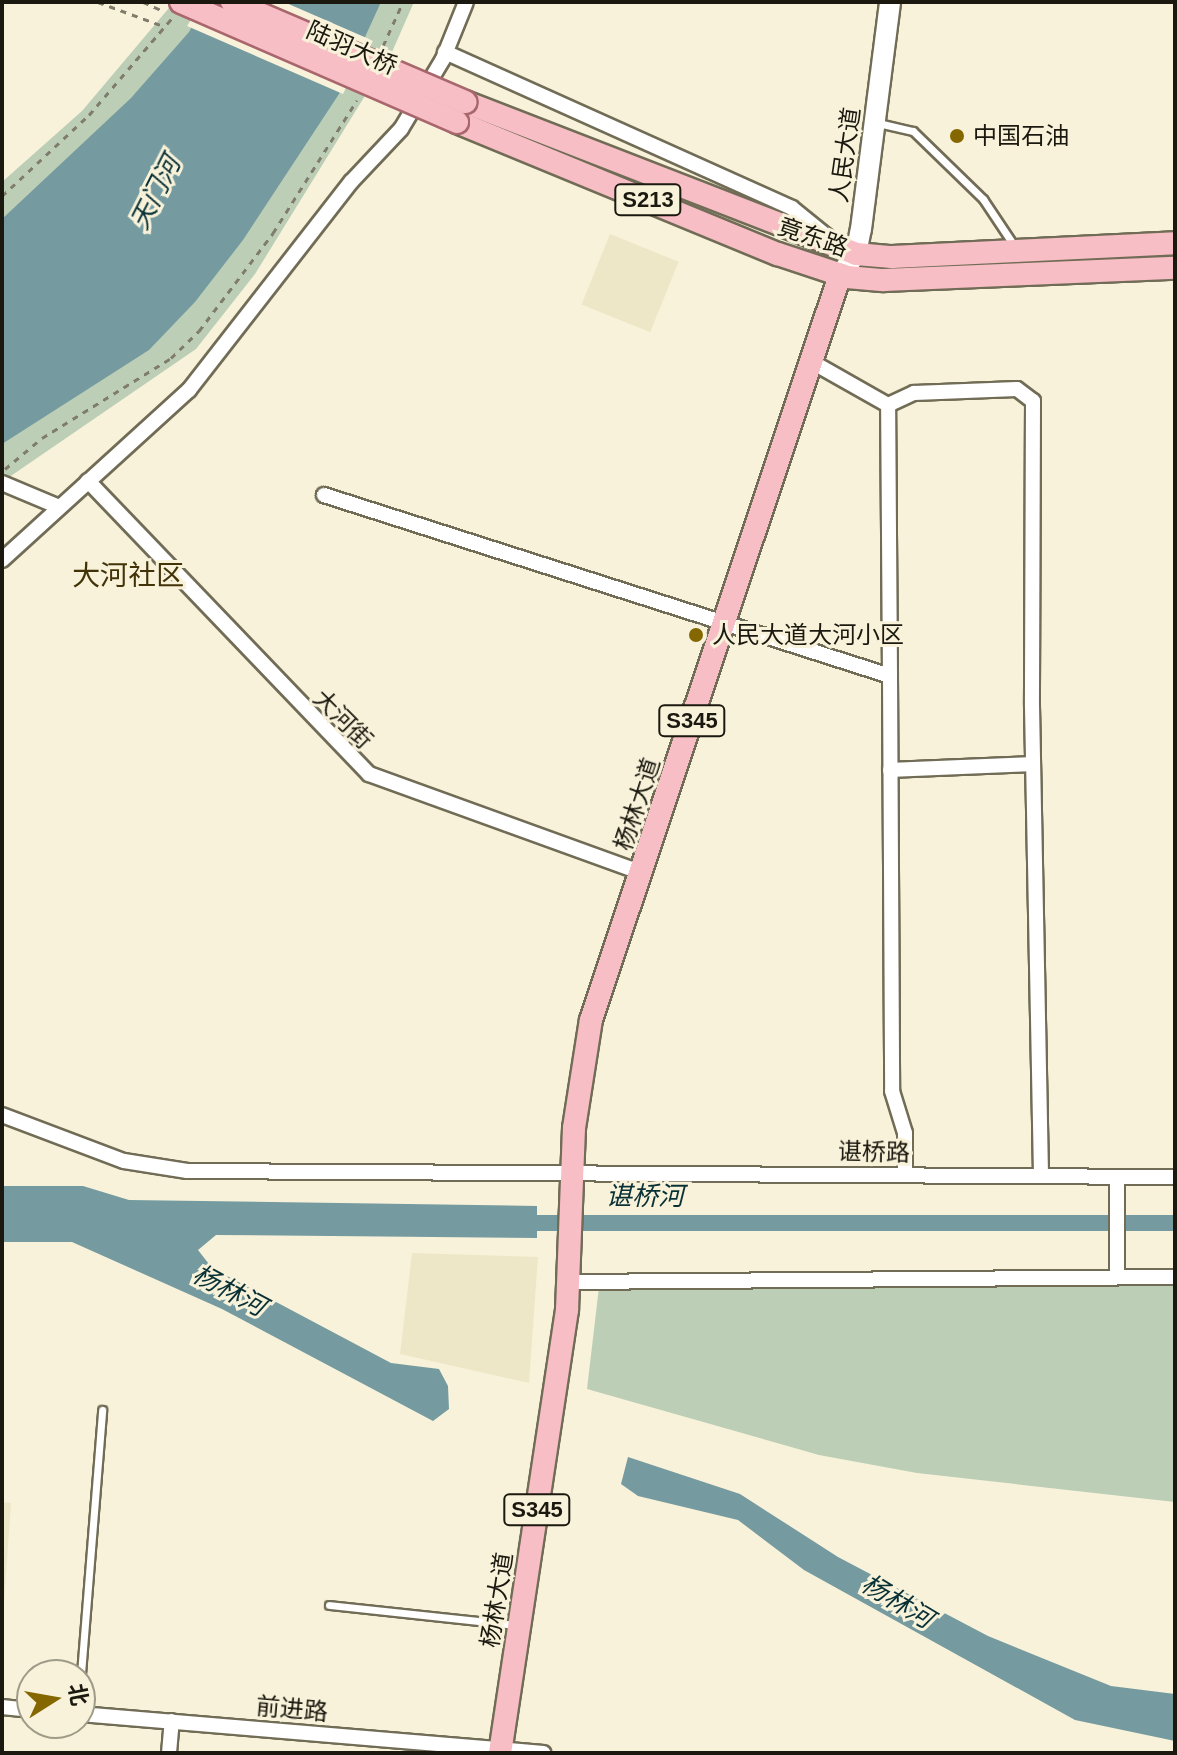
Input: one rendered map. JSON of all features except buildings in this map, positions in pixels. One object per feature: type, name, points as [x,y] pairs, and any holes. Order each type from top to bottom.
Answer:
[{"type":"main road","name":"陆羽大桥","points":[[232,2],[461,112]]},
{"type":"main road","name":"人民大道","points":[[850,252],[877,2]]},
{"type":"main road","name":"人民大道","points":[[840,275],[850,252],[876,123],[890,2]]},
{"type":"main road","name":"陆羽大桥","points":[[179,7],[461,112]]},
{"type":"main road","name":"竟东路","points":[[461,112],[850,252],[1018,251],[1175,243]]},
{"type":"main road","name":"竟东路","points":[[461,112],[840,275],[884,280],[1175,268]]},
{"type":"main road","name":"杨林大道","points":[[572,1173],[580,1076],[591,1020],[840,275]]},
{"type":"main road","name":"S345","points":[[569,1274],[572,1173]]},
{"type":"main road","name":"杨林大道","points":[[500,1751],[569,1274]]},
{"type":"street","points":[[2,560],[189,390],[351,182],[401,129],[445,52],[466,2]]},
{"type":"street","points":[[445,52],[792,208],[850,252]]},
{"type":"street","points":[[812,362],[888,405]]},
{"type":"street","points":[[888,405],[914,393],[1017,389],[1033,401],[1033,764],[1041,1176]]},
{"type":"street","points":[[888,405],[892,1091],[905,1133],[905,1175]]},
{"type":"street","name":"大河街","points":[[88,481],[369,774],[642,873]]},
{"type":"street","points":[[2,483],[59,507]]},
{"type":"street","points":[[324,495],[890,676]]},
{"type":"street","points":[[890,770],[1033,764]]},
{"type":"street","name":"谌桥路","points":[[2,1115],[151,1168],[1175,1177]]},
{"type":"street","points":[[1117,1177],[1117,1277]]},
{"type":"street","points":[[569,1274],[1175,1277]]},
{"type":"street","name":"前进路","points":[[96,1715],[543,1753]]},
{"type":"street","points":[[169,1753],[172,1721]]},
{"type":"lane","points":[[876,123],[913,131],[983,199],[1018,251]]},
{"type":"lane","points":[[82,1659],[102,1410]]},
{"type":"lane","points":[[329,1605],[519,1625]]},
{"type":"path","points":[[98,2],[166,27]]},
{"type":"path","points":[[378,56],[403,2]]},
{"type":"path","points":[[2,196],[89,115],[166,27],[179,7]]},
{"type":"path","points":[[2,472],[42,438],[171,358],[199,331],[273,233],[359,97]]},
{"type":"shaded area","points":[[610,234],[679,262],[650,332],[582,304]]},
{"type":"shaded area","points":[[412,1253],[538,1257],[529,1383],[400,1354]]},
{"type":"shaded area","points":[[2,1502],[11,1503],[2,1633]]},
{"type":"green space","points":[[174,2],[414,2],[392,52],[255,274],[196,349],[2,482],[2,182],[82,111]]},
{"type":"green space","points":[[1175,1285],[1175,1502],[917,1473],[819,1455],[587,1389],[599,1287]]},
{"type":"water","name":"天门河","points":[[206,2],[381,2],[339,94],[243,240],[195,302],[149,350],[2,444],[2,219],[131,98],[189,32]]},
{"type":"water","name":"杨林河","points":[[2,1186],[83,1186],[129,1200],[537,1206],[537,1238],[216,1235],[198,1250],[212,1268],[391,1363],[439,1369],[448,1386],[449,1409],[433,1421],[222,1309],[72,1242],[2,1242]]},
{"type":"water","name":"杨林河","points":[[628,1457],[740,1494],[838,1557],[988,1636],[1111,1686],[1175,1694],[1175,1741],[1075,1720],[804,1570],[738,1520],[638,1496],[621,1484]]},
{"type":"pier","points":[[202,2],[284,2],[369,39],[343,94],[187,26]]},
{"type":"waterway","name":"谌桥河","points":[[517,1223],[1175,1223]]},
{"type":"place","name":"中国石油","points":[[957,136]]},
{"type":"place","name":"人民大道大河小区","points":[[696,635]]},
{"type":"district","name":"大河社区","points":[[128,576]]}]
